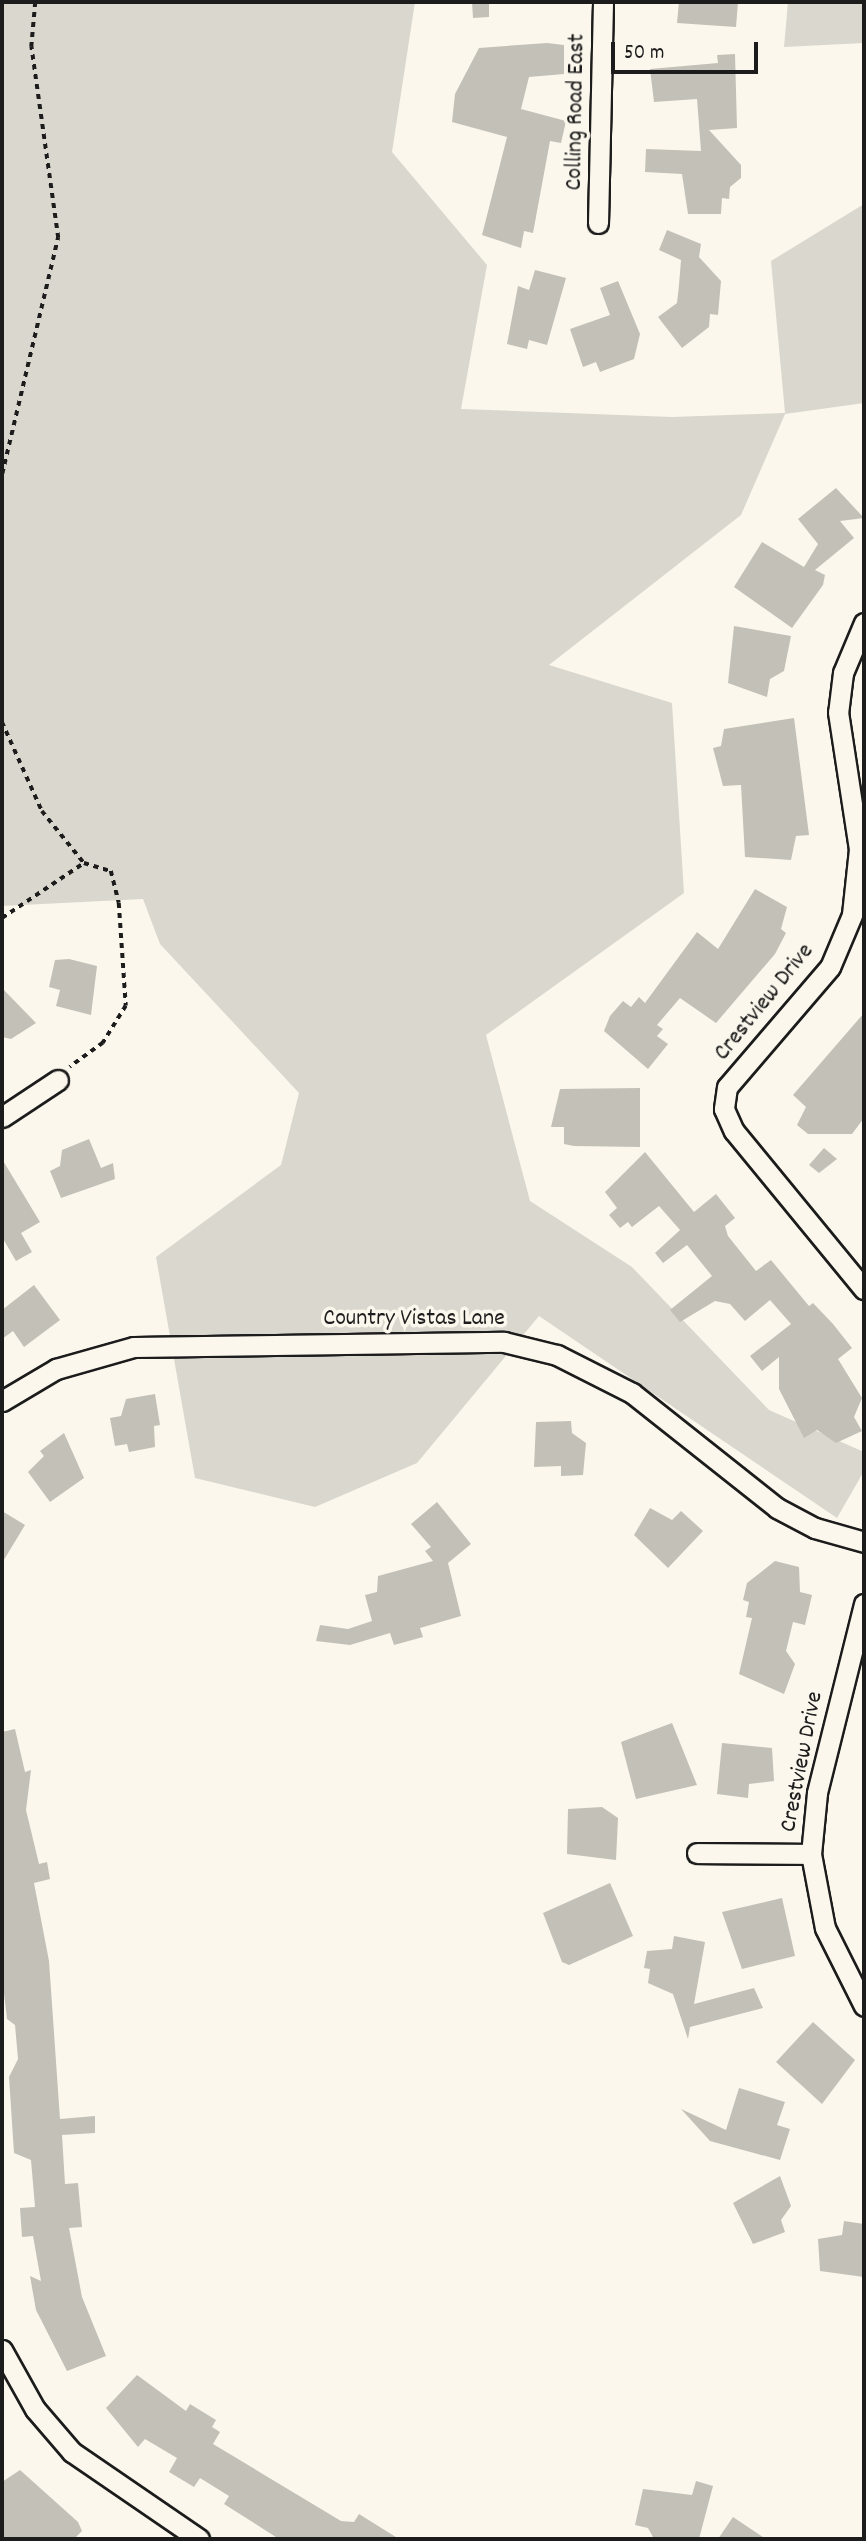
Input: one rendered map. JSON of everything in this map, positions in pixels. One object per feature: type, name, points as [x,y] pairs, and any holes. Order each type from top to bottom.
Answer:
[{"type":"street","name":"Colling Road East","points":[[598,223],[603,2]]},
{"type":"street","name":"Crestview Drive","points":[[864,623],[846,664],[838,712],[859,849],[852,915],[830,967],[727,1087],[724,1109],[734,1131],[864,1289]]},
{"type":"street","points":[[2,1117],[58,1080]]},
{"type":"street","name":"Country Vistas Lane","points":[[2,1401],[56,1369],[134,1347],[505,1342],[557,1355],[632,1393],[776,1508],[815,1528],[864,1542]]},
{"type":"street","name":"Crestview Drive","points":[[864,1604],[817,1793],[811,1854],[825,1928],[864,2006]]},
{"type":"street","points":[[697,1853],[811,1854]]},
{"type":"street","points":[[3,2361],[35,2409],[72,2452],[199,2539]]},
{"type":"path","points":[[2,474],[58,238],[30,47],[36,2]]},
{"type":"path","points":[[2,722],[42,811],[84,863],[111,871],[126,1006],[103,1043],[84,1051],[58,1080]]},
{"type":"path","points":[[2,918],[84,863]]},
{"type":"shaded area","points":[[2,2],[415,2],[392,152],[487,265],[461,409],[672,417],[785,413],[771,261],[864,204],[864,403],[785,414],[741,515],[549,665],[672,703],[684,893],[486,1035],[530,1201],[632,1267],[769,1410],[864,1452],[864,1471],[837,1518],[539,1316],[417,1463],[315,1507],[195,1478],[156,1257],[281,1165],[299,1093],[160,944],[143,899],[2,906]]},
{"type":"shaded area","points":[[788,2],[864,2],[864,43],[784,47]]},
{"type":"building","points":[[472,2],[489,2],[489,17],[473,18]]},
{"type":"building","points":[[679,2],[738,2],[736,27],[677,23]]},
{"type":"building","points":[[547,43],[564,45],[564,74],[529,77],[521,109],[566,121],[561,143],[550,141],[533,233],[524,231],[521,248],[482,235],[507,137],[452,122],[455,94],[479,48]]},
{"type":"building","points":[[735,54],[737,128],[709,130],[741,165],[741,178],[730,187],[729,199],[722,198],[721,214],[688,214],[682,174],[645,172],[646,149],[701,151],[697,99],[654,102],[650,69],[718,63],[717,55]]},
{"type":"building","points":[[667,230],[701,244],[699,257],[721,281],[718,315],[710,314],[709,327],[682,348],[658,317],[677,303],[679,285],[681,260],[659,250]]},
{"type":"building","points":[[535,270],[566,278],[547,345],[529,340],[527,349],[507,344],[518,286],[529,290]]},
{"type":"building","points":[[618,281],[640,334],[634,359],[600,372],[596,362],[583,367],[570,329],[610,315],[600,288]]},
{"type":"building","points":[[836,488],[864,518],[840,521],[854,538],[815,570],[825,575],[823,585],[792,628],[734,587],[762,542],[804,567],[818,544],[798,519]]},
{"type":"building","points":[[734,626],[791,636],[784,671],[770,679],[767,697],[728,683]]},
{"type":"building","points":[[794,718],[809,835],[796,836],[791,860],[745,857],[741,785],[723,786],[713,748],[721,746],[724,729]]},
{"type":"building","points":[[755,889],[787,907],[781,929],[786,933],[775,954],[716,1023],[680,998],[657,1025],[663,1029],[657,1036],[668,1044],[648,1069],[604,1031],[610,1016],[623,1001],[631,1007],[639,997],[645,1003],[697,932],[718,949]]},
{"type":"building","points":[[69,959],[97,966],[91,1015],[56,1006],[60,990],[49,987],[55,960]]},
{"type":"building","points":[[2,988],[36,1023],[11,1039],[2,1037]]},
{"type":"building","points":[[864,1013],[864,1118],[852,1134],[808,1134],[797,1125],[806,1107],[793,1095]]},
{"type":"building","points":[[640,1088],[640,1147],[564,1144],[564,1127],[551,1127],[560,1089]]},
{"type":"building","points":[[89,1139],[101,1168],[113,1163],[115,1179],[61,1198],[50,1171],[60,1166],[62,1150]]},
{"type":"building","points":[[824,1148],[837,1159],[819,1173],[809,1165]]},
{"type":"building","points":[[645,1152],[694,1212],[716,1194],[735,1218],[725,1226],[728,1236],[756,1271],[771,1260],[809,1306],[813,1303],[852,1348],[838,1359],[862,1398],[854,1417],[862,1431],[836,1443],[817,1430],[804,1438],[779,1389],[779,1357],[762,1371],[750,1356],[791,1324],[770,1300],[745,1321],[730,1304],[715,1301],[680,1322],[670,1310],[712,1276],[687,1245],[663,1263],[655,1253],[680,1230],[659,1206],[632,1227],[628,1222],[620,1228],[609,1215],[617,1208],[605,1192]]},
{"type":"building","points":[[2,1159],[40,1222],[21,1233],[32,1252],[16,1261],[2,1237]]},
{"type":"building","points":[[34,1285],[60,1320],[24,1347],[13,1331],[2,1339],[2,1310]]},
{"type":"building","points":[[155,1394],[160,1425],[154,1426],[155,1447],[129,1452],[127,1444],[115,1446],[110,1418],[121,1416],[126,1399]]},
{"type":"building","points":[[571,1421],[572,1433],[586,1443],[583,1475],[561,1476],[561,1466],[534,1467],[536,1422]]},
{"type":"building","points":[[64,1433],[84,1478],[50,1502],[28,1472],[44,1456],[40,1451]]},
{"type":"building","points":[[437,1502],[471,1544],[448,1563],[461,1616],[420,1628],[423,1637],[394,1645],[390,1633],[350,1645],[316,1641],[320,1625],[348,1629],[372,1621],[365,1595],[377,1592],[378,1576],[433,1561],[425,1551],[431,1547],[411,1524]]},
{"type":"building","points":[[650,1508],[672,1520],[681,1511],[703,1531],[668,1568],[634,1535]]},
{"type":"building","points":[[2,1511],[25,1525],[2,1563]]},
{"type":"building","points":[[775,1561],[799,1567],[800,1592],[812,1595],[805,1625],[793,1622],[786,1651],[795,1664],[784,1694],[739,1674],[752,1618],[746,1617],[749,1602],[743,1600],[747,1583]]},
{"type":"building","points":[[672,1723],[697,1785],[636,1799],[621,1742]]},
{"type":"building","points":[[15,1729],[25,1772],[31,1770],[26,1810],[39,1864],[47,1862],[50,1879],[34,1883],[49,1961],[60,2119],[95,2116],[95,2133],[62,2135],[65,2184],[78,2183],[82,2227],[69,2228],[82,2297],[106,2356],[67,2371],[36,2310],[30,2276],[41,2281],[33,2236],[22,2237],[20,2208],[35,2207],[31,2160],[14,2153],[9,2077],[18,2059],[15,2025],[7,2019],[2,1977],[2,1732]]},
{"type":"building","points":[[722,1743],[772,1748],[774,1781],[749,1784],[748,1798],[717,1794]]},
{"type":"building","points":[[602,1807],[618,1818],[616,1860],[567,1854],[568,1809]]},
{"type":"building","points":[[610,1883],[633,1936],[569,1965],[562,1962],[543,1913]]},
{"type":"building","points":[[782,1898],[795,1956],[742,1969],[722,1912]]},
{"type":"building","points":[[674,1936],[705,1942],[694,2004],[754,1988],[763,2008],[690,2027],[688,2039],[673,1994],[648,1983],[650,1969],[644,1968],[647,1951],[672,1949]]},
{"type":"building","points":[[813,2022],[855,2060],[822,2104],[776,2062]]},
{"type":"building","points":[[739,2088],[785,2102],[777,2125],[790,2129],[780,2160],[710,2141],[681,2109],[726,2130]]},
{"type":"building","points":[[780,2176],[791,2206],[781,2220],[785,2232],[753,2244],[733,2203]]},
{"type":"building","points":[[844,2221],[864,2224],[864,2277],[820,2271],[818,2239],[842,2235]]},
{"type":"building","points":[[137,2375],[186,2411],[190,2404],[216,2420],[212,2427],[220,2432],[213,2444],[341,2521],[354,2522],[359,2514],[399,2539],[279,2539],[224,2504],[229,2496],[200,2478],[194,2487],[169,2472],[177,2458],[145,2439],[138,2447],[106,2408]]},
{"type":"building","points":[[20,2470],[78,2522],[82,2531],[74,2539],[2,2539],[2,2482]]},
{"type":"building","points":[[696,2481],[713,2486],[699,2539],[654,2539],[648,2528],[635,2525],[643,2489],[692,2495]]},
{"type":"building","points":[[733,2517],[766,2539],[718,2539]]}]
